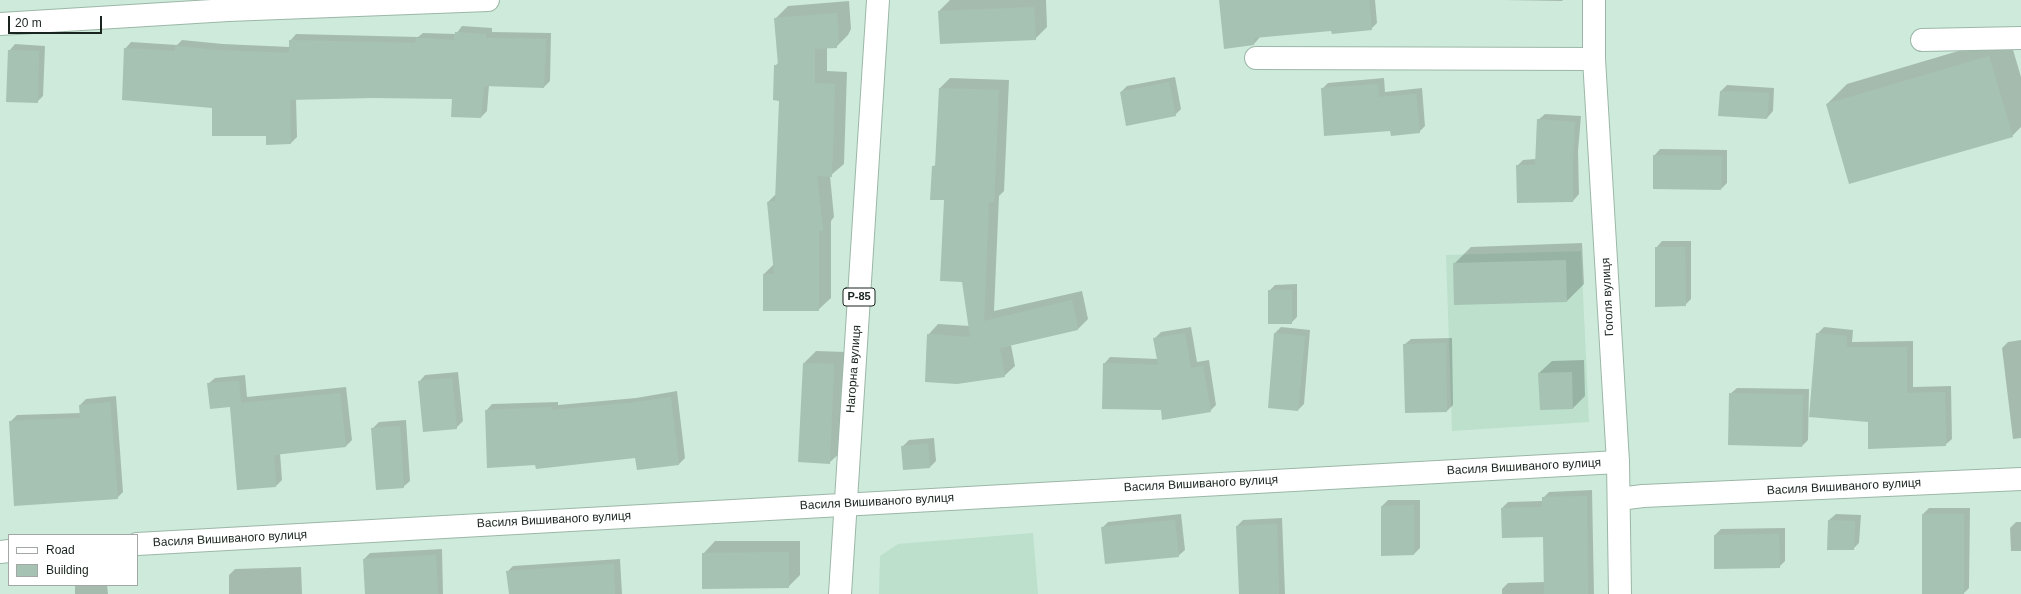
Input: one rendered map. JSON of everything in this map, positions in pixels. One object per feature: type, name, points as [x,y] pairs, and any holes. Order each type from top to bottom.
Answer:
[{"type":"street","points":[[0,24],[228,10],[488,0]]},
{"type":"street","name":"Нагорна вулиця","points":[[840,594],[878,0]]},
{"type":"street","name":"Гоголя вулиця","points":[[1594,0],[1594,58],[1618,462],[1620,594]]},
{"type":"street","points":[[1922,40],[2021,38]]},
{"type":"street","points":[[1256,58],[1594,58]]},
{"type":"street","name":"Василя Вишиваного вулиця","points":[[138,544],[1618,462]]},
{"type":"street","name":"Василя Вишиваного вулиця","points":[[1619,499],[1643,496],[2021,479]]},
{"type":"shaded area","points":[[1581,251],[1589,422],[1452,431],[1446,255]]},
{"type":"shaded area","points":[[1033,533],[1038,594],[879,594],[880,556],[898,544]]},
{"type":"building","points":[[1219,0],[1369,0],[1372,30],[1332,34],[1331,31],[1254,38],[1254,45],[1224,49]]},
{"type":"building","points":[[1034,7],[1036,40],[940,44],[938,11]]},
{"type":"building","points":[[837,13],[839,42],[837,43],[837,48],[815,49],[815,83],[835,84],[832,177],[817,176],[823,230],[819,231],[819,311],[763,311],[763,274],[774,274],[767,202],[775,201],[779,101],[773,100],[774,65],[778,65],[774,18]]},
{"type":"building","points":[[455,32],[486,34],[486,38],[546,39],[544,88],[484,86],[481,118],[451,117],[452,99],[372,98],[290,100],[291,144],[266,145],[266,136],[212,136],[212,108],[122,100],[124,48],[175,51],[175,46],[216,50],[289,53],[289,40],[415,43],[416,38],[454,40]]},
{"type":"building","points":[[8,50],[39,51],[38,103],[6,102]]},
{"type":"building","points":[[1989,56],[2013,137],[1849,184],[1826,104]]},
{"type":"building","points":[[1169,82],[1176,116],[1126,126],[1120,92]]},
{"type":"building","points":[[1378,84],[1379,97],[1416,94],[1420,133],[1391,136],[1390,131],[1324,136],[1321,88]]},
{"type":"building","points":[[939,88],[999,90],[994,202],[989,202],[984,321],[1072,300],[1078,330],[1000,348],[1005,377],[957,384],[925,382],[927,334],[970,337],[962,282],[940,281],[944,200],[930,200],[932,166],[935,166]]},
{"type":"building","points":[[1720,91],[1769,93],[1767,119],[1718,116]]},
{"type":"building","points":[[1537,119],[1575,122],[1573,202],[1517,203],[1516,165],[1535,165]]},
{"type":"building","points":[[1653,155],[1722,156],[1721,190],[1653,189]]},
{"type":"building","points":[[1655,247],[1685,247],[1686,306],[1655,307]]},
{"type":"building","points":[[1566,260],[1567,302],[1454,305],[1453,263]]},
{"type":"building","points":[[1268,290],[1292,290],[1292,324],[1268,324]]},
{"type":"building","points":[[1185,333],[1191,368],[1203,366],[1211,412],[1162,420],[1161,410],[1102,409],[1103,363],[1158,365],[1153,338]]},
{"type":"building","points":[[1274,333],[1305,336],[1298,411],[1268,408]]},
{"type":"building","points":[[1816,333],[1847,336],[1846,347],[1907,347],[1907,393],[1945,392],[1946,446],[1868,449],[1868,422],[1809,417]]},
{"type":"building","points":[[1446,343],[1447,412],[1405,413],[1403,344]]},
{"type":"building","points":[[803,363],[834,364],[830,464],[798,462]]},
{"type":"building","points":[[1572,372],[1573,409],[1540,410],[1538,373]]},
{"type":"building","points":[[452,378],[457,429],[423,432],[418,381]]},
{"type":"building","points":[[239,381],[241,403],[340,393],[346,447],[274,455],[276,487],[237,490],[230,407],[210,409],[207,383]]},
{"type":"building","points":[[1729,393],[1803,395],[1802,447],[1728,445]]},
{"type":"building","points":[[671,397],[679,465],[637,470],[635,458],[536,469],[535,465],[487,468],[485,410],[552,407],[552,410],[629,403]]},
{"type":"building","points":[[110,402],[118,499],[14,506],[9,421],[80,418],[79,405]]},
{"type":"building","points":[[400,426],[404,488],[376,490],[371,428]]},
{"type":"building","points":[[928,444],[930,468],[903,470],[901,446]]},
{"type":"building","points":[[1587,496],[1588,594],[1544,594],[1543,537],[1502,538],[1501,508],[1542,507],[1542,497]]},
{"type":"building","points":[[1414,505],[1414,555],[1381,556],[1381,506]]},
{"type":"building","points":[[1922,514],[1964,514],[1964,594],[1922,594]]},
{"type":"building","points":[[1175,520],[1179,557],[1105,564],[1101,527]]},
{"type":"building","points":[[1828,520],[1855,521],[1854,550],[1827,550]]},
{"type":"building","points":[[1277,524],[1279,594],[1239,594],[1236,526]]},
{"type":"building","points":[[1779,534],[1780,568],[1714,569],[1714,535]]},
{"type":"building","points":[[789,552],[789,588],[702,589],[702,553]]},
{"type":"building","points":[[436,555],[438,594],[365,594],[363,559]]},
{"type":"building","points":[[614,564],[615,594],[509,594],[506,571]]}]
